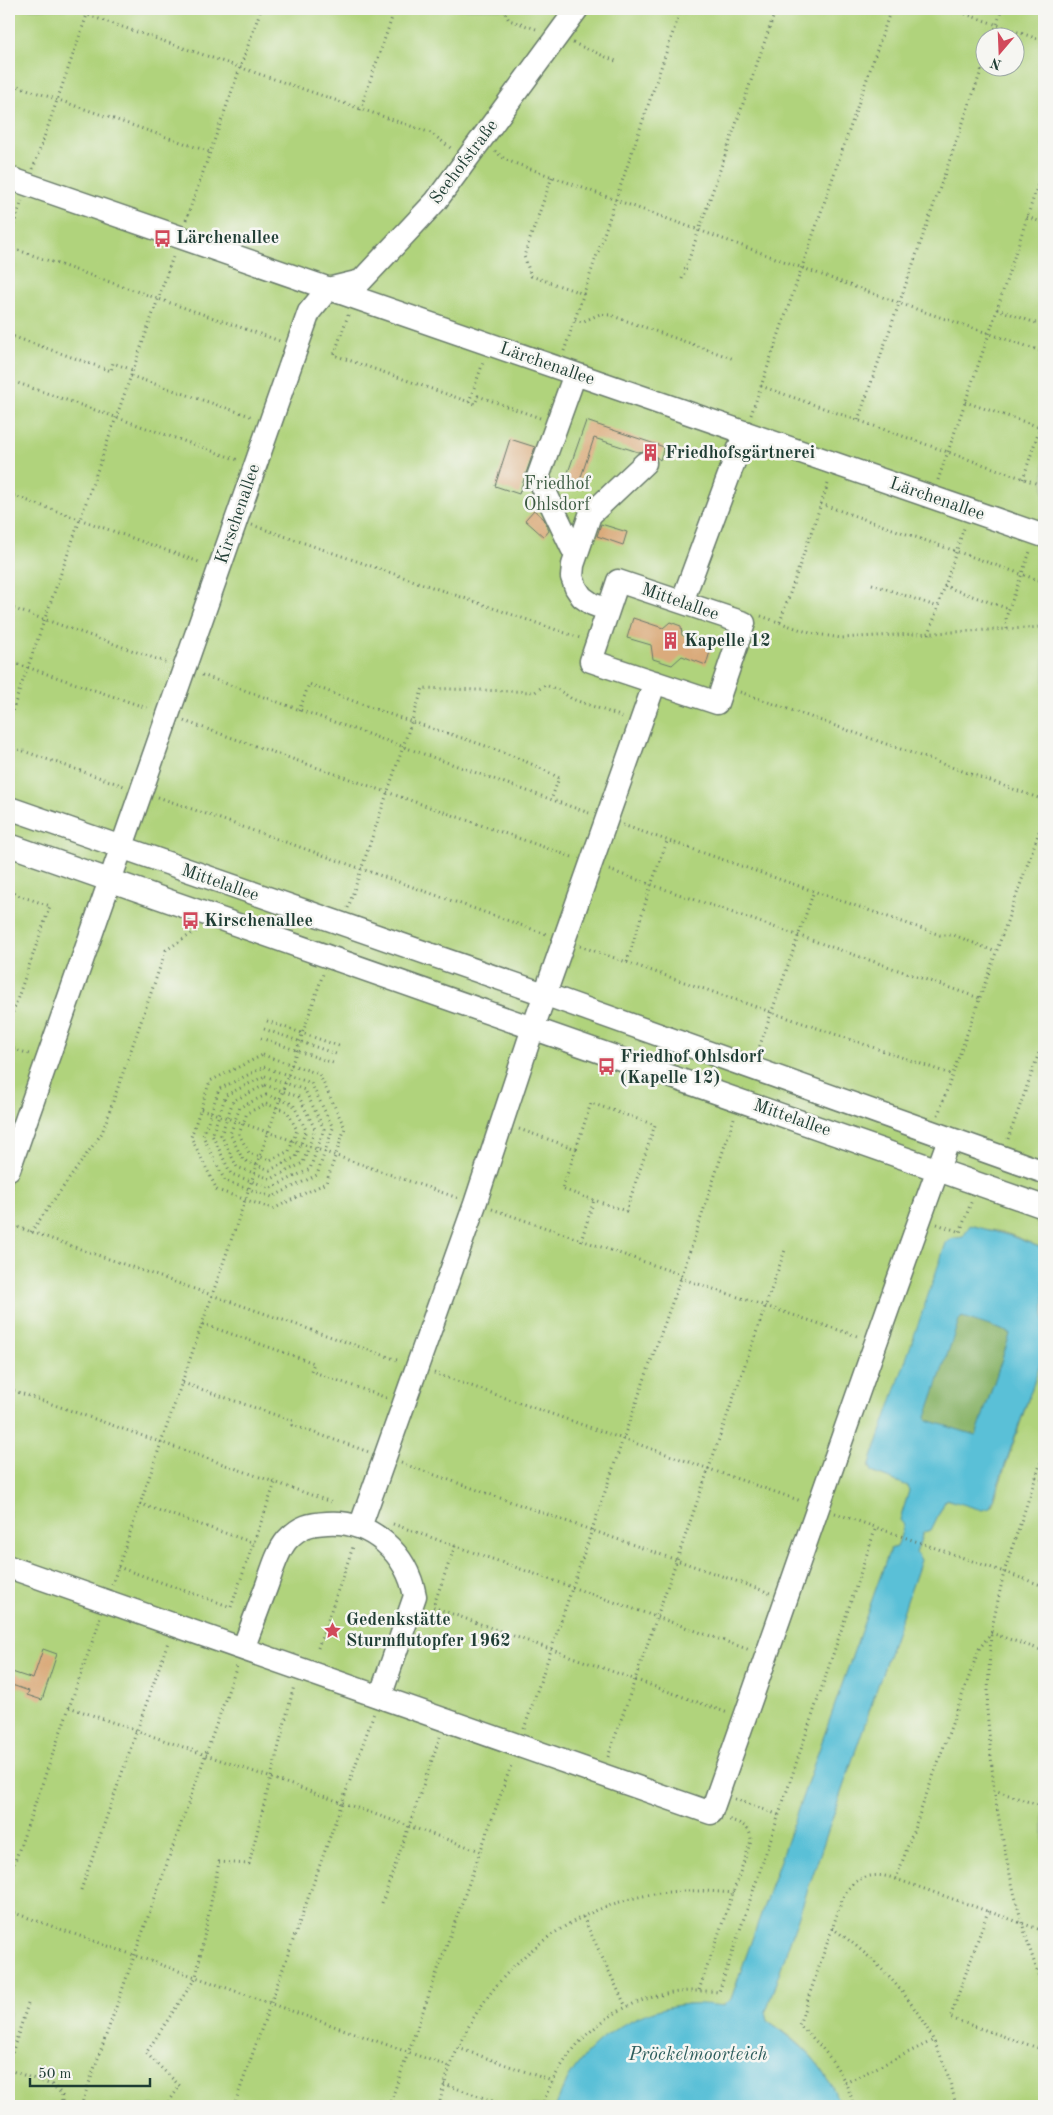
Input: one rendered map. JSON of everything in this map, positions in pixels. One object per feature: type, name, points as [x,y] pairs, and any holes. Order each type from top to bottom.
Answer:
[{"type":"street","name":"Seehofstraße","points":[[328,289],[361,281],[436,201],[577,9]]},
{"type":"street","name":"Lärchenallee","points":[[18,182],[1040,534]]},
{"type":"street","name":"Kirschenallee","points":[[9,1169],[296,347],[309,312],[328,289]]},
{"type":"street","points":[[567,371],[557,423],[538,477],[572,548],[578,550]]},
{"type":"street","points":[[682,602],[744,432]]},
{"type":"street","points":[[608,610],[592,604],[582,597],[572,577],[573,565],[590,515],[645,463]]},
{"type":"street","name":"Mittelallee","points":[[618,581],[682,602],[744,623],[717,703],[591,661],[618,581]]},
{"type":"street","points":[[360,1527],[475,1204],[533,1028],[655,682]]},
{"type":"street","name":"Mittelallee","points":[[9,808],[546,995],[1044,1172]]},
{"type":"street","name":"Mittelallee","points":[[9,845],[938,1168],[1044,1207]]},
{"type":"street","points":[[9,1567],[602,1775],[715,1803],[819,1507],[874,1342],[938,1168],[941,1135]]},
{"type":"street","points":[[243,1649],[275,1562],[287,1540],[306,1525],[334,1523],[360,1527],[383,1540],[401,1560],[412,1579],[415,1596],[380,1697]]},
{"type":"path","points":[[70,9],[431,133],[467,160]]},
{"type":"path","points":[[9,239],[18,182],[57,100],[89,9]]},
{"type":"path","points":[[9,720],[261,9]]},
{"type":"path","points":[[360,110],[395,9]]},
{"type":"path","points":[[504,9],[509,20],[558,36],[618,62]]},
{"type":"path","points":[[567,371],[575,320],[682,9]]},
{"type":"path","points":[[682,279],[776,9]]},
{"type":"path","points":[[744,432],[803,267],[891,9]]},
{"type":"path","points":[[951,9],[1044,42]]},
{"type":"path","points":[[996,28],[1002,9]]},
{"type":"path","points":[[858,420],[979,78]]},
{"type":"path","points":[[9,83],[210,152]]},
{"type":"path","points":[[481,140],[506,160],[900,303],[1044,352]]},
{"type":"path","points":[[932,497],[989,334],[1044,166]]},
{"type":"path","points":[[552,177],[524,256],[532,276],[584,294]]},
{"type":"path","points":[[1027,218],[1044,224]]},
{"type":"path","points":[[9,247],[296,347]]},
{"type":"path","points":[[354,298],[334,355],[475,404],[478,396]]},
{"type":"path","points":[[997,310],[1044,326]]},
{"type":"path","points":[[575,320],[582,322],[600,314],[610,315],[734,359]]},
{"type":"path","points":[[9,335],[111,371],[113,363],[133,370]]},
{"type":"path","points":[[469,402],[489,344]]},
{"type":"path","points":[[131,376],[270,423]]},
{"type":"path","points":[[9,380],[255,466]]},
{"type":"path","points":[[761,386],[1044,486]]},
{"type":"path","points":[[472,394],[557,423]]},
{"type":"path","points":[[965,402],[1040,427]]},
{"type":"path","points":[[1023,479],[1044,414]]},
{"type":"path","points":[[780,622],[835,464]]},
{"type":"path","points":[[9,494],[219,569]]},
{"type":"path","points":[[821,504],[1044,582]]},
{"type":"path","points":[[929,634],[970,510]]},
{"type":"path","points":[[236,520],[597,644]]},
{"type":"path","points":[[1007,630],[1006,617],[1040,534]]},
{"type":"path","points":[[872,584],[938,607]]},
{"type":"path","points":[[944,586],[1009,609]]},
{"type":"path","points":[[9,607],[45,618],[299,711],[551,800],[668,839],[940,935],[954,934],[996,952]]},
{"type":"path","points":[[744,623],[761,616],[810,633],[841,638],[1044,627]]},
{"type":"path","points":[[9,660],[386,794],[979,998]]},
{"type":"path","points":[[299,711],[309,684],[411,722],[488,746],[533,764],[558,778],[551,800]]},
{"type":"path","points":[[342,925],[423,688],[534,692],[545,685],[560,690],[572,699],[641,723]]},
{"type":"path","points":[[723,685],[1044,800]]},
{"type":"path","points":[[9,746],[952,1075]]},
{"type":"path","points":[[941,1135],[952,1075],[1044,818]]},
{"type":"path","points":[[627,962],[651,885],[668,839]]},
{"type":"path","points":[[752,1068],[814,891]]},
{"type":"path","points":[[9,892],[50,906],[9,1023]]},
{"type":"path","points":[[31,1232],[102,1133],[166,950],[202,927],[206,914]]},
{"type":"path","points":[[9,1878],[183,1383],[256,1165],[329,957]]},
{"type":"path","points":[[267,1021],[339,1046]]},
{"type":"path","points":[[264,1030],[336,1054]]},
{"type":"path","points":[[261,1038],[333,1063]]},
{"type":"path","points":[[1002,1156],[1044,1039]]},
{"type":"path","points":[[263,1055],[319,1074],[345,1128],[326,1183],[273,1209],[217,1190],[191,1137],[201,1109],[210,1081],[263,1055]]},
{"type":"path","points":[[264,1067],[311,1083],[333,1128],[317,1175],[272,1197],[225,1181],[203,1136],[211,1112],[219,1089],[264,1067]]},
{"type":"path","points":[[265,1076],[305,1090],[324,1129],[310,1169],[272,1188],[231,1174],[212,1135],[219,1115],[226,1095],[265,1076]]},
{"type":"path","points":[[265,1085],[282,1091],[299,1097],[315,1129],[303,1163],[271,1179],[237,1167],[221,1135],[233,1101],[265,1085]]},
{"type":"path","points":[[266,1095],[293,1104],[306,1130],[296,1157],[270,1170],[243,1160],[230,1134],[235,1121],[240,1107],[266,1095]]},
{"type":"path","points":[[389,2106],[518,1746],[741,1100]]},
{"type":"path","points":[[591,1103],[655,1125],[626,1211],[562,1189],[576,1149],[591,1103]]},
{"type":"path","points":[[266,1104],[287,1111],[297,1130],[289,1151],[270,1160],[249,1153],[240,1134],[243,1124],[247,1113],[266,1104]]},
{"type":"path","points":[[201,1109],[581,1240],[681,1277],[874,1342]]},
{"type":"path","points":[[502,1124],[576,1149]]},
{"type":"path","points":[[920,1217],[960,1232],[972,1198]]},
{"type":"path","points":[[581,1240],[594,1200]]},
{"type":"path","points":[[9,1224],[1044,1586]]},
{"type":"path","points":[[602,1775],[785,1250]]},
{"type":"path","points":[[203,1324],[314,1363],[311,1371],[404,1404]]},
{"type":"path","points":[[183,1383],[293,1421],[292,1425],[787,1598]]},
{"type":"path","points":[[9,1389],[342,1506],[360,1527],[318,1648]]},
{"type":"path","points":[[1044,1453],[1004,1572],[991,1633],[987,1710],[994,1790],[1005,1856],[1023,1923],[1044,1989]]},
{"type":"path","points":[[1036,1477],[1044,1480]]},
{"type":"path","points":[[118,1567],[231,1607],[275,1483]]},
{"type":"path","points":[[140,1504],[254,1543]]},
{"type":"path","points":[[391,1523],[767,1656]]},
{"type":"path","points":[[542,2106],[552,2081],[562,2065],[581,2040],[604,2020],[626,2007],[660,1995],[699,1990],[718,1992],[876,1527]]},
{"type":"path","points":[[455,1546],[433,1608],[745,1719]]},
{"type":"path","points":[[81,1890],[174,1625]]},
{"type":"path","points":[[991,1633],[1044,1651]]},
{"type":"path","points":[[896,1879],[979,1649],[991,1633]]},
{"type":"path","points":[[82,2106],[243,1649]]},
{"type":"path","points":[[166,2106],[180,2086],[146,2053],[196,1977],[219,1862],[249,1864],[298,1669]]},
{"type":"path","points":[[234,2106],[380,1697]]},
{"type":"path","points":[[69,1707],[480,1851]]},
{"type":"path","points":[[382,1903],[446,1720]]},
{"type":"path","points":[[994,1790],[1044,1807]]},
{"type":"path","points":[[715,1803],[779,1815]]},
{"type":"path","points":[[699,1990],[751,1845],[751,1834],[744,1825],[715,1803]]},
{"type":"path","points":[[854,2106],[845,2082],[822,2047],[799,2025],[844,1896],[853,1884],[874,1875],[896,1879],[1044,1931]]},
{"type":"path","points":[[439,2106],[450,2067],[479,2008],[508,1971],[541,1941],[583,1917],[621,1902],[655,1894],[693,1890],[734,1893]]},
{"type":"path","points":[[9,1911],[450,2067]]},
{"type":"path","points":[[988,1911],[950,2018],[1044,2050]]},
{"type":"path","points":[[583,1917],[626,2007]]},
{"type":"path","points":[[832,1928],[860,1950],[889,1977],[920,2015],[934,2040],[949,2078],[956,2106]]},
{"type":"path","points":[[9,2062],[28,2004]]},
{"type":"path","points":[[845,2082],[934,2040]]},
{"type":"path","points":[[458,2048],[552,2081]]},
{"type":"path","points":[[9,2070],[52,2086],[62,2094],[62,2106]]},
{"type":"path","points":[[444,2084],[507,2106]]},
{"type":"path","points":[[9,2101],[24,2106]]},
{"type":"green space","name":"Friedhof Ohlsdorf","points":[[9,9],[1044,9],[1044,1249],[1002,1232],[991,1230],[970,1232],[961,1238],[953,1238],[869,1466],[874,1473],[908,1486],[909,1491],[900,1520],[905,1525],[897,1547],[890,1549],[730,2002],[721,2006],[688,2004],[666,2008],[645,2014],[625,2024],[607,2036],[576,2066],[556,2106],[9,2106]]},
{"type":"green space","points":[[964,1317],[1008,1332],[1010,1335],[975,1435],[927,1420],[926,1417],[959,1319]]},
{"type":"green space","points":[[1044,1353],[1044,2106],[840,2106],[835,2092],[812,2057],[792,2038],[768,2021],[766,2011],[921,1560],[916,1553],[923,1532],[931,1530],[946,1499],[992,1506]]},
{"type":"water","name":"Pröckelmoorteich","points":[[970,1225],[1011,1236],[1044,1249],[1044,1353],[990,1508],[982,1510],[946,1499],[931,1530],[923,1532],[916,1553],[921,1560],[766,2011],[768,2021],[792,2039],[820,2067],[828,2079],[840,2106],[556,2106],[576,2066],[607,2035],[626,2023],[667,2007],[693,2004],[724,2006],[731,1999],[890,1549],[897,1547],[904,1525],[900,1520],[909,1491],[908,1486],[872,1472],[870,1464],[946,1243],[950,1239],[963,1237]],"holes":[[[962,1317],[1008,1332],[1010,1335],[977,1433],[975,1435],[927,1420],[926,1417],[959,1320]]]},
{"type":"building","name":"Friedhofsgärtnerei","points":[[586,421],[664,447],[660,460],[649,451],[638,452],[594,438],[577,489],[564,484]]},
{"type":"building","points":[[510,439],[535,447],[519,494],[495,486]]},
{"type":"building","points":[[534,510],[544,519],[549,531],[544,537],[525,520]]},
{"type":"building","points":[[601,524],[627,532],[623,545],[597,536]]},
{"type":"building","name":"Kapelle 12","points":[[633,618],[663,628],[670,622],[681,626],[682,635],[712,645],[706,665],[682,656],[672,665],[653,659],[651,645],[627,638]]},
{"type":"building","points":[[43,1649],[57,1654],[42,1700],[27,1695],[29,1691],[9,1684],[9,1671],[33,1679]]},
{"type":"place","name":"Lärchenallee","points":[[162,238]]},
{"type":"place","name":"Friedhofsgärtnerei","points":[[651,453]]},
{"type":"place","name":"Kapelle 12","points":[[670,641]]},
{"type":"place","name":"Kirschenallee","points":[[190,921]]},
{"type":"place","name":"Friedhof Ohlsdorf (Kapelle 12)","points":[[606,1067]]},
{"type":"place","name":"Gedenkstätte Sturmflutopfer 1962","points":[[332,1630]]}]
